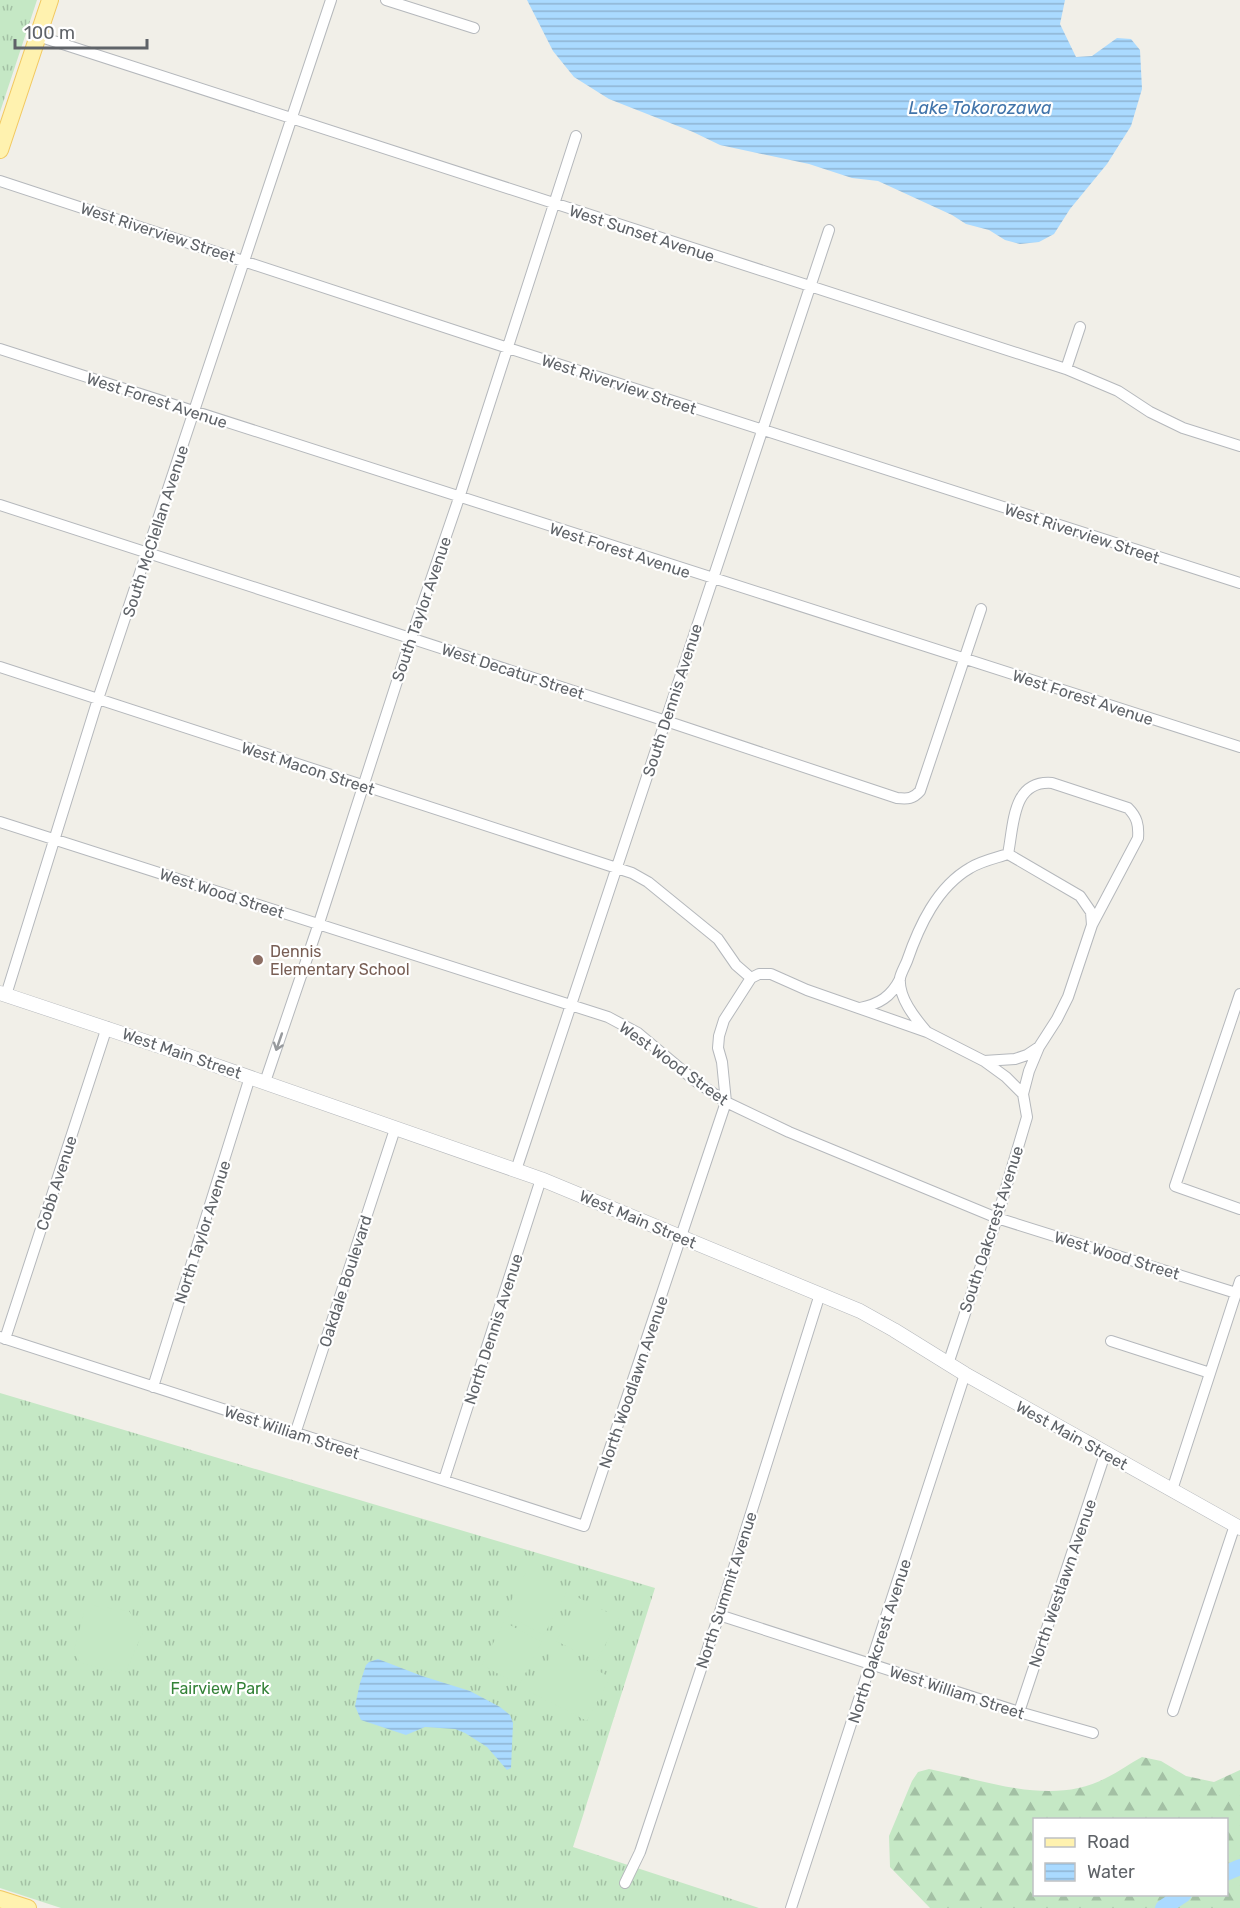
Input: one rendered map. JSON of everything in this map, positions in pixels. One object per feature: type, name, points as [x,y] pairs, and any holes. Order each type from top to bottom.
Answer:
[{"type":"main road","points":[[0,150],[4,127],[50,0]]},
{"type":"main road","points":[[0,1899],[28,1908]]},
{"type":"street","name":"South McClellan Avenue","points":[[3,994],[98,699],[331,0]]},
{"type":"street","points":[[387,0],[474,28]]},
{"type":"street","name":"West Sunset Avenue","points":[[38,36],[1066,369],[1118,392],[1149,412],[1183,428],[1240,446]]},
{"type":"street","name":"South Taylor Avenue","points":[[265,1082],[459,498],[576,136]]},
{"type":"street","name":"West Riverview Street","points":[[0,181],[508,348],[1240,583]]},
{"type":"street","name":"South Dennis Avenue","points":[[516,1170],[829,230]]},
{"type":"street","points":[[1066,369],[1080,327]]},
{"type":"street","name":"West Forest Avenue","points":[[0,349],[712,580],[1240,747]]},
{"type":"street","name":"West Decatur Street","points":[[0,505],[897,798],[915,797],[920,791],[964,658]]},
{"type":"street","points":[[964,658],[981,609]]},
{"type":"street","name":"West Macon Street","points":[[0,667],[616,869],[648,882],[718,939],[736,965],[751,978]]},
{"type":"street","points":[[1008,854],[1022,794],[1030,786],[1042,782],[1052,783],[1128,808],[1138,822],[1137,838],[1092,926],[1068,998],[1058,1019],[1039,1047],[1023,1094]]},
{"type":"street","name":"West Wood Street","points":[[0,822],[319,923],[623,1024],[638,1033],[694,1080],[726,1102],[789,1132],[997,1218],[1236,1293]]},
{"type":"street","points":[[859,1008],[874,1005],[886,999],[896,988],[915,938],[935,903],[950,883],[970,867],[1008,854],[1080,896],[1091,912],[1092,926]]},
{"type":"street","points":[[726,1102],[722,1062],[718,1048],[719,1036],[724,1020],[751,978],[759,974],[771,974],[807,990],[927,1032],[984,1061],[1006,1077],[1023,1094]]},
{"type":"street","points":[[900,979],[906,1001],[915,1018],[927,1032]]},
{"type":"street","name":"West Main Street","points":[[3,994],[106,1027],[541,1179],[860,1311],[1105,1454],[1237,1526]]},
{"type":"street","points":[[1240,994],[1175,1186],[1240,1209]]},
{"type":"street","name":"Cobb Avenue","points":[[3,1338],[106,1027]]},
{"type":"street","points":[[984,1061],[1015,1059],[1039,1047]]},
{"type":"street","name":"North Taylor Avenue","points":[[153,1387],[250,1077]]},
{"type":"street","name":"South Oakcrest Avenue","points":[[948,1364],[997,1218],[1027,1117],[1023,1094]]},
{"type":"street","name":"North Woodlawn Avenue","points":[[584,1526],[726,1102]]},
{"type":"street","name":"Oakdale Boulevard","points":[[296,1434],[395,1129]]},
{"type":"street","name":"North Dennis Avenue","points":[[444,1480],[541,1179]]},
{"type":"street","points":[[1172,1490],[1240,1281]]},
{"type":"street","name":"North Summit Avenue","points":[[625,1883],[640,1852],[719,1615],[820,1294]]},
{"type":"street","name":"West William Street","points":[[3,1338],[584,1526]]},
{"type":"street","points":[[1111,1341],[1210,1373]]},
{"type":"street","name":"North Oakcrest Avenue","points":[[795,1907],[965,1374]]},
{"type":"street","name":"North Westlawn Avenue","points":[[1019,1712],[1105,1454]]},
{"type":"street","points":[[1173,1711],[1237,1526]]},
{"type":"street","name":"West William Street","points":[[719,1615],[1019,1712],[1093,1733]]},
{"type":"green space","points":[[0,0],[37,0],[0,112]]},
{"type":"green space","name":"Fairview Park","points":[[0,1393],[655,1588],[573,1847],[759,1908],[61,1908],[0,1888]]},
{"type":"green space","points":[[527,1571],[567,1591],[544,1635],[504,1614]]},
{"type":"green space","points":[[579,1598],[619,1618],[597,1661],[556,1641]]},
{"type":"green space","points":[[90,1605],[129,1611],[143,1632],[125,1674],[81,1663],[73,1653],[85,1610]]},
{"type":"green space","points":[[504,1622],[542,1642],[519,1685],[482,1665]]},
{"type":"green space","points":[[554,1649],[610,1677],[587,1721],[532,1693]]},
{"type":"green space","points":[[1142,1757],[1161,1761],[1186,1776],[1214,1782],[1240,1770],[1240,1908],[930,1908],[890,1867],[889,1836],[918,1772],[929,1769],[995,1784],[1041,1791],[1085,1786],[1115,1773]]},
{"type":"water","name":"Lake Tokorozawa","points":[[527,0],[1065,0],[1060,24],[1076,57],[1092,56],[1117,38],[1131,39],[1140,50],[1142,89],[1131,126],[1107,164],[1070,209],[1054,234],[1039,242],[1020,244],[1005,240],[989,230],[966,224],[952,215],[878,181],[852,178],[809,164],[720,145],[609,99],[574,77],[553,51]]},
{"type":"water","points":[[378,1659],[470,1691],[510,1715],[513,1723],[511,1768],[507,1770],[487,1747],[455,1729],[425,1727],[406,1735],[361,1720],[355,1706],[360,1683],[366,1665]]},
{"type":"waterway","points":[[1228,1872],[1240,1867]]},
{"type":"waterway","points":[[1163,1908],[1181,1896]]},
{"type":"place","name":"Dennis Elementary School","points":[[258,960]]}]
